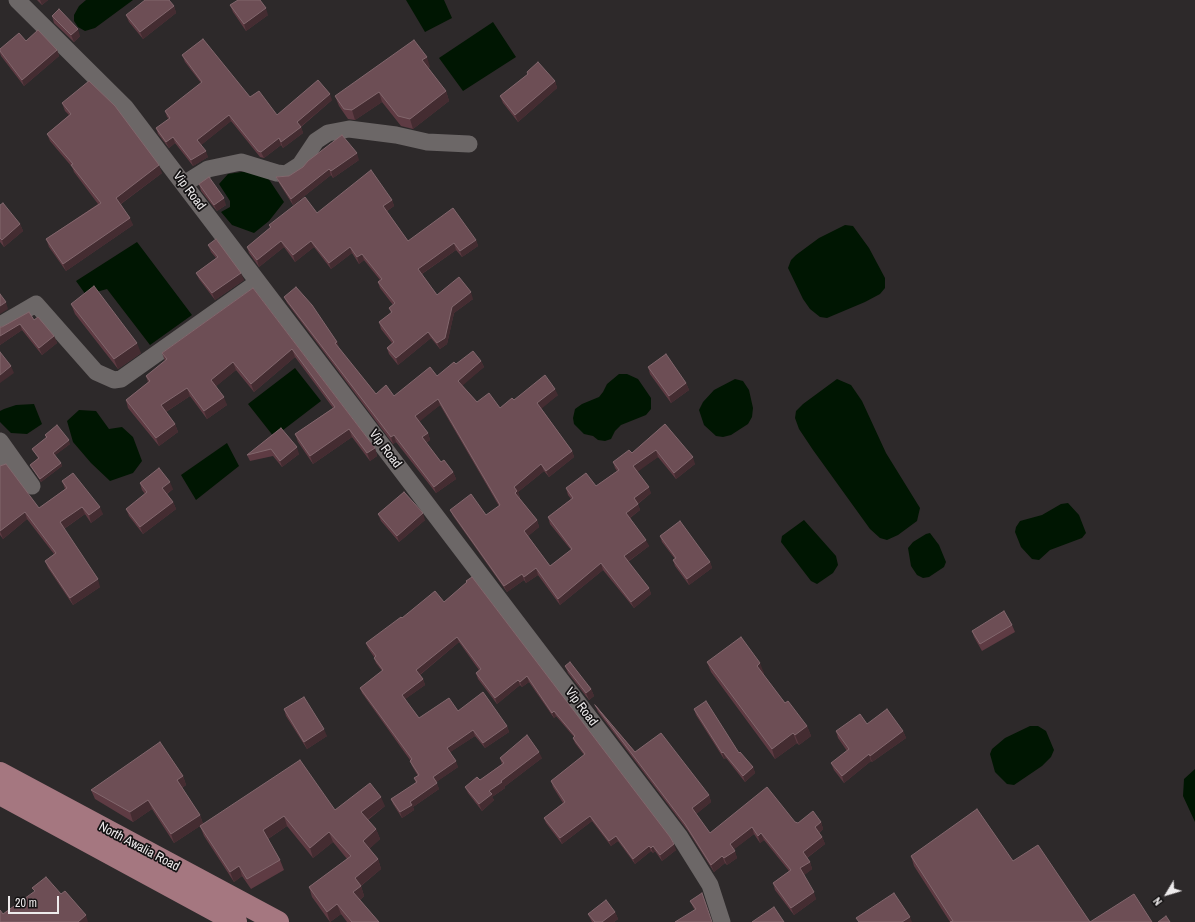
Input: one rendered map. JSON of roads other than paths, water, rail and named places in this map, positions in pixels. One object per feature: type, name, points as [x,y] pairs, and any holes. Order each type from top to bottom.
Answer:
[{"type":"main road","name":"North Awalia Road","points":[[0,773],[278,922]]},
{"type":"main road","name":"North Awalia Road","points":[[0,794],[236,922]]},
{"type":"street","name":"Vip Road","points":[[17,0],[125,107],[184,184],[680,837],[710,885],[722,922]]},
{"type":"street","points":[[184,184],[208,169],[241,162],[277,173],[286,174],[300,165],[316,141],[328,134],[349,128],[396,135],[427,142],[469,144]]},
{"type":"street","points":[[0,325],[36,304],[96,372],[114,380],[121,379],[258,282]]},
{"type":"street","points":[[0,441],[6,462],[32,486]]}]
